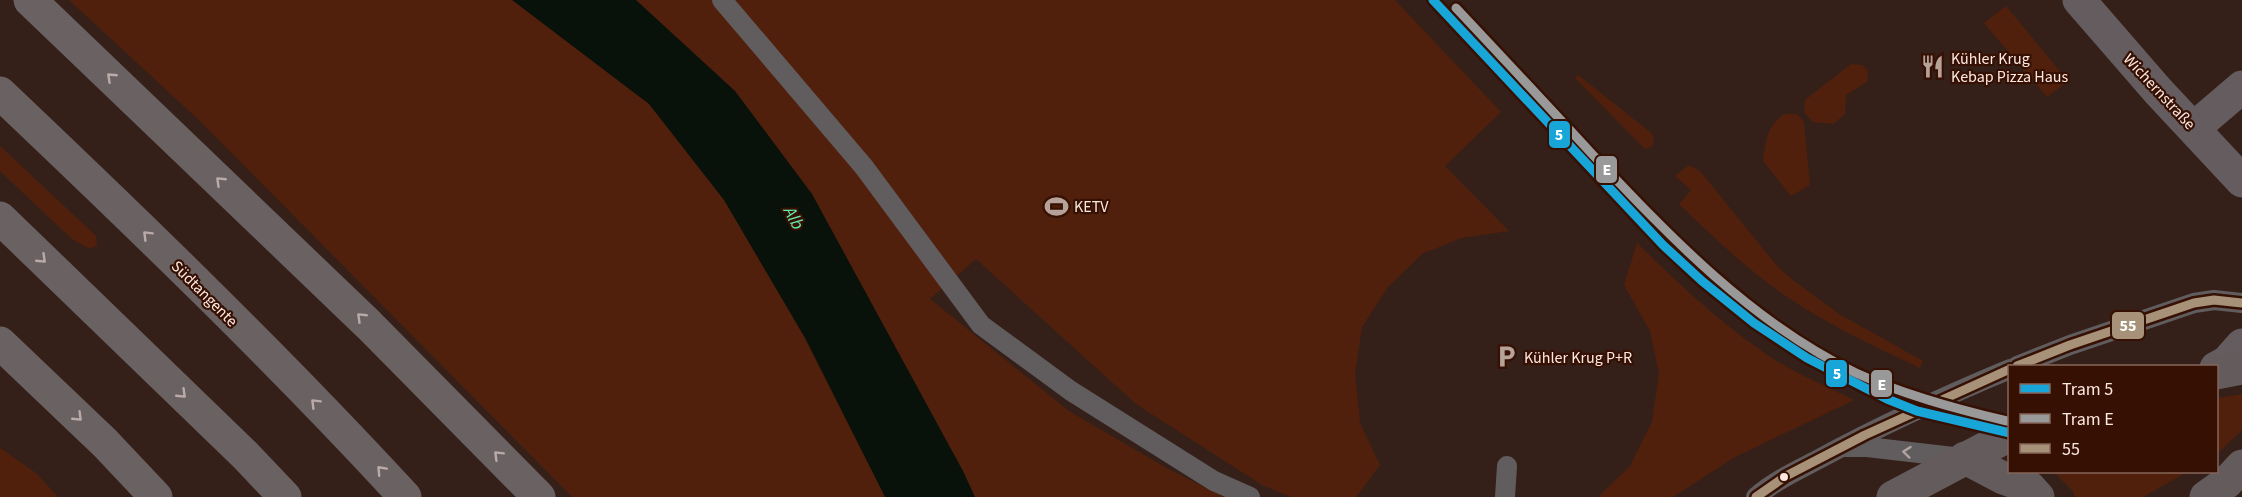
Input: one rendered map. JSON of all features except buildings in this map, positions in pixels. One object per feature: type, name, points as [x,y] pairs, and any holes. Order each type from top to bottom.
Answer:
[{"type":"highway","points":[[30,0],[369,325],[539,497]]},
{"type":"highway","name":"Südtangente","points":[[0,93],[137,225],[356,444],[405,497]]},
{"type":"highway","points":[[0,218],[246,456],[285,497]]},
{"type":"highway","points":[[0,343],[105,443],[156,497]]},
{"type":"main road","points":[[2218,373],[2242,368]]},
{"type":"main road","points":[[1893,497],[2008,436]]},
{"type":"main road","points":[[1965,458],[2003,478],[2029,487],[2038,497]]},
{"type":"main road","points":[[2206,497],[2227,482],[2242,466]]},
{"type":"street","name":"Wichernstraße","points":[[2079,0],[2158,91],[2242,181]]},
{"type":"street","points":[[2194,128],[2242,87]]},
{"type":"street","points":[[2218,367],[2227,362],[2242,345]]},
{"type":"lane","points":[[722,0],[864,166],[981,325],[1071,391],[1214,481],[1250,497]]},
{"type":"lane","points":[[2020,365],[2070,345],[2194,303],[2214,300],[2242,303]]},
{"type":"lane","points":[[1756,497],[1784,478],[1841,447],[1949,395],[2008,370]]},
{"type":"lane","points":[[1841,447],[1867,447],[1965,458]]},
{"type":"lane","points":[[1505,497],[1507,466]]},
{"type":"shaded area","points":[[69,0],[1395,0],[1501,112],[1445,166],[1509,231],[1461,238],[1422,254],[1388,287],[1362,327],[1355,373],[1360,423],[1380,465],[1356,497],[1291,497],[1262,485],[1136,404],[976,259],[930,299],[1069,411],[1170,470],[1224,497],[572,497],[201,122]]},
{"type":"shaded area","points":[[2006,6],[2068,81],[2047,97],[1984,23]]},
{"type":"shaded area","points":[[1851,64],[1862,65],[1868,71],[1867,82],[1846,95],[1845,114],[1833,124],[1813,122],[1804,112],[1805,100]]},
{"type":"shaded area","points":[[1578,75],[1651,133],[1654,139],[1652,146],[1644,148],[1575,78]]},
{"type":"shaded area","points":[[1784,114],[1797,114],[1804,122],[1810,185],[1791,196],[1763,161],[1766,140],[1774,124]]},
{"type":"shaded area","points":[[0,146],[96,236],[97,245],[90,249],[72,239],[0,171]]},
{"type":"shaded area","points":[[1689,165],[1700,171],[1777,266],[1839,314],[1923,361],[1920,368],[1813,313],[1766,282],[1736,257],[1679,204],[1691,190],[1675,176]]},
{"type":"shaded area","points":[[1637,243],[1703,305],[1738,334],[1794,371],[1854,400],[1735,457],[1673,497],[1598,497],[1630,466],[1652,422],[1659,373],[1650,331],[1624,285]]},
{"type":"shaded area","points":[[2242,394],[2242,430],[2218,453],[2218,398]]},
{"type":"shaded area","points":[[0,448],[36,473],[58,497],[0,497]]},
{"type":"shaded area","points":[[2055,473],[2185,473],[2143,497],[2075,497],[2073,491]]},
{"type":"water","name":"Alb","points":[[512,0],[636,0],[735,91],[812,194],[975,497],[885,497],[805,338],[724,200],[649,104]]},
{"type":"tram line","name":"5","points":[[1433,0],[1663,245],[1702,281],[1754,323],[1807,358],[1887,399],[1917,411],[2008,433]]},
{"type":"tram line","name":"E","points":[[1456,8],[1682,247],[1747,304],[1818,353],[1856,373],[1930,401],[2007,421]]},
{"type":"transit line","name":"55","points":[[2020,365],[2070,345],[2194,303],[2214,300],[2242,303]]},
{"type":"transit line","name":"55","points":[[1756,497],[1786,476],[1865,435],[2008,370]]},
{"type":"place","name":"Kühler Krug Kebap Pizza Haus","points":[[1933,67]]},
{"type":"place","name":"KETV","points":[[1056,206]]},
{"type":"place","name":"Kühler Krug P+R","points":[[1506,357]]}]
